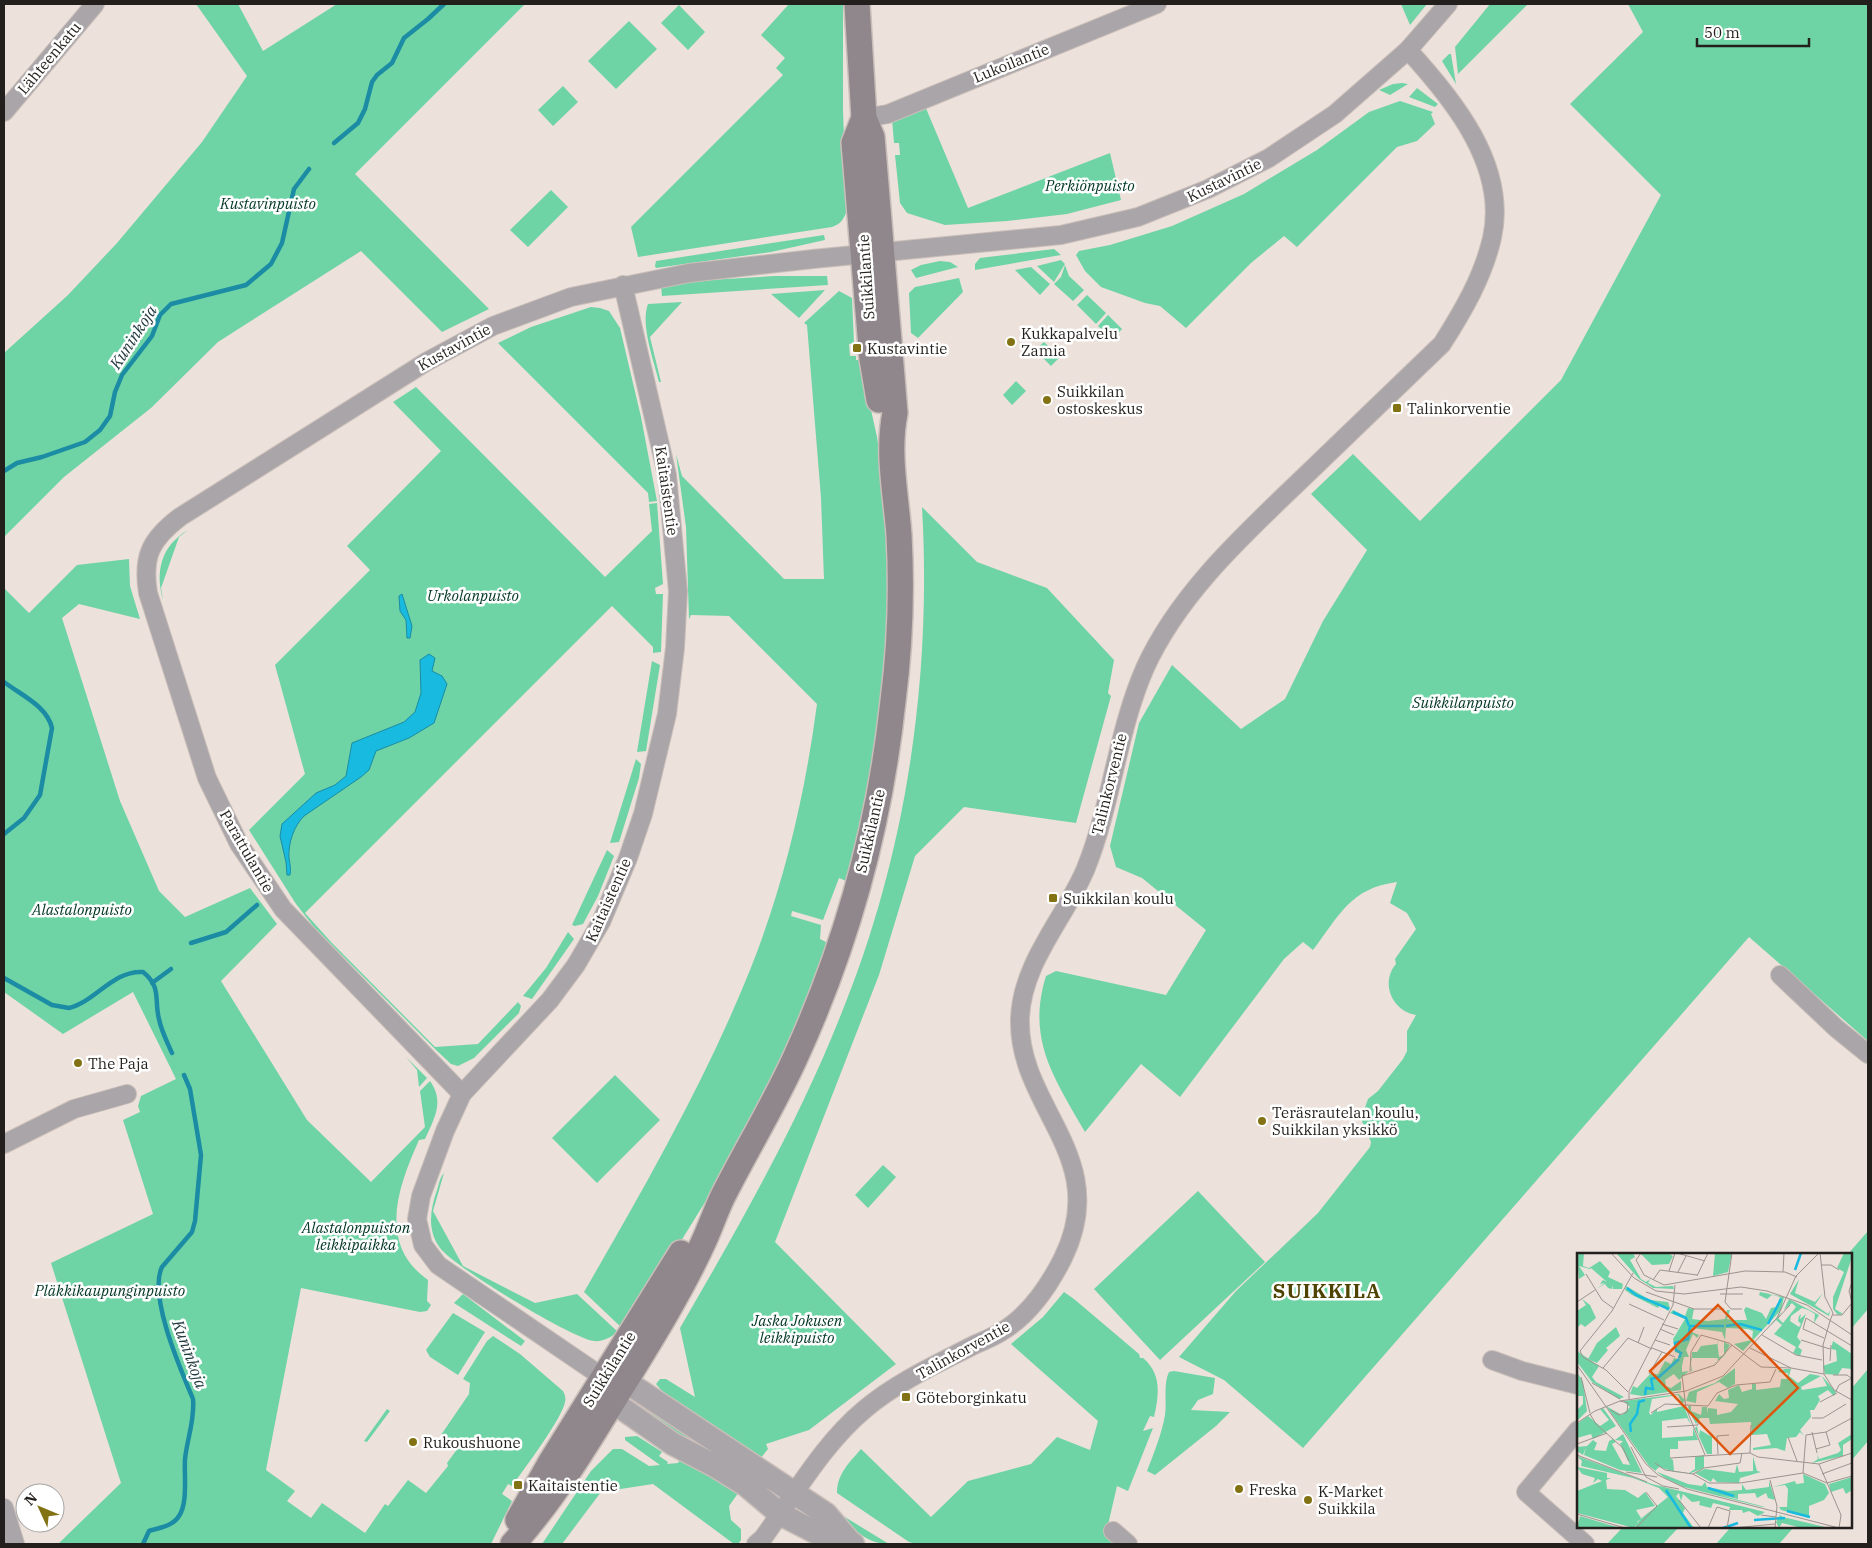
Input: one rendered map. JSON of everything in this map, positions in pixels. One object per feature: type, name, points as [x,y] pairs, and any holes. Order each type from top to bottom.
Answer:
[{"type":"main road","name":"Suikkilantie","points":[[512,1544],[534,1520],[614,1387],[690,1269],[722,1199],[762,1127],[812,1020],[848,921],[873,825],[887,754],[899,624],[899,539],[890,435],[883,419],[872,359],[873,253],[854,143],[864,118],[857,4]]},
{"type":"main road","name":"Suikkilantie","points":[[507,1544],[522,1512],[614,1387]]},
{"type":"street","name":"Lähteenkatu","points":[[4,112],[95,4]]},
{"type":"street","name":"Lukoilantie","points":[[864,118],[888,114],[1157,4]]},
{"type":"street","name":"Kustavintie","points":[[152,546],[159,535],[180,517],[426,362],[493,326],[571,297],[689,273],[873,253],[1036,239],[1138,217],[1208,189],[1269,158],[1336,114],[1408,50],[1448,4]]},
{"type":"street","name":"Talinkorventie","points":[[756,1544],[827,1448],[866,1408],[893,1389],[1002,1332],[1034,1302],[1063,1259],[1076,1221],[1076,1184],[1071,1159],[1028,1063],[1021,1034],[1022,1005],[1034,966],[1080,881],[1093,850],[1125,723],[1136,691],[1161,639],[1193,593],[1239,541],[1442,344],[1464,310],[1486,259],[1492,236],[1493,203],[1484,161],[1471,132],[1428,72],[1408,50]]},
{"type":"street","name":"Kaitaistentie","points":[[614,1387],[438,1265],[423,1245],[417,1219],[421,1196],[445,1131],[462,1094],[550,1000],[576,965],[601,922],[628,858],[643,814],[667,714],[676,648],[678,591],[667,475],[623,286]]},
{"type":"street","name":"Parattulantie","points":[[152,546],[145,566],[148,592],[207,778],[240,844],[283,910],[462,1094]]},
{"type":"street","points":[[1780,975],[1836,1028],[1868,1054]]},
{"type":"street","points":[[4,1144],[74,1109],[127,1094]]},
{"type":"street","points":[[1492,1360],[1522,1371],[1577,1385]]},
{"type":"street","points":[[614,1387],[795,1493],[826,1514],[851,1543]]},
{"type":"street","points":[[614,1387],[673,1444],[715,1466],[747,1486],[780,1514],[815,1532],[851,1543]]},
{"type":"street","points":[[1577,1431],[1526,1492],[1585,1544]]},
{"type":"street","points":[[4,1508],[15,1544]]},
{"type":"street","points":[[1113,1531],[1128,1544]]},
{"type":"green space","name":"Kustavinpuisto","points":[[196,4],[238,4],[263,51],[337,4],[525,4],[355,174],[489,309],[442,332],[361,251],[218,342],[151,408],[64,477],[4,537],[4,353],[68,295],[117,243],[202,142],[247,76]]},
{"type":"green space","points":[[789,4],[843,4],[843,111],[847,210],[843,219],[832,227],[638,257],[631,227],[783,75],[776,68],[785,58],[761,35]]},
{"type":"green space","points":[[1401,4],[1427,4],[1410,25]]},
{"type":"green space","points":[[1490,4],[1528,4],[1458,74],[1455,47]]},
{"type":"green space","name":"Suikkilanpuisto","points":[[1628,4],[1868,4],[1868,1041],[1749,937],[1303,1448],[1224,1380],[1179,1357],[1236,1291],[1318,1213],[1370,1147],[1371,1142],[1361,1119],[1368,1099],[1378,1091],[1403,1059],[1407,1051],[1407,1031],[1416,1015],[1400,1008],[1391,995],[1389,987],[1391,971],[1396,964],[1395,959],[1416,929],[1407,913],[1390,903],[1397,882],[1381,885],[1357,897],[1347,905],[1313,950],[1303,942],[1284,959],[1180,1097],[1141,1064],[1085,1132],[1054,1076],[1042,1040],[1039,1020],[1046,976],[1056,971],[1166,995],[1206,930],[1142,878],[1116,867],[1110,846],[1139,723],[1172,665],[1241,729],[1285,699],[1323,621],[1367,550],[1311,494],[1353,454],[1420,521],[1561,380],[1661,195],[1570,104],[1643,32]]},
{"type":"green space","points":[[679,5],[705,32],[688,50],[661,23]]},
{"type":"green space","points":[[629,21],[657,49],[616,89],[588,61]]},
{"type":"green space","points":[[1451,54],[1456,84],[1442,61]]},
{"type":"green space","points":[[1393,84],[1408,84],[1390,95],[1379,90]]},
{"type":"green space","points":[[563,86],[578,102],[553,126],[538,110]]},
{"type":"green space","points":[[1417,88],[1438,104],[1435,107],[1409,97]]},
{"type":"green space","points":[[1400,101],[1433,112],[1431,114],[1435,124],[1417,141],[1397,147],[1297,247],[1284,236],[1251,263],[1186,328],[1160,306],[1145,303],[1101,287],[1085,271],[1076,255],[1079,251],[1110,245],[1172,226],[1244,194],[1317,150],[1369,112]]},
{"type":"green space","name":"Perkiönpuisto","points":[[925,106],[968,208],[1110,153],[1121,200],[1067,214],[1007,221],[945,225],[907,213],[900,203],[895,155],[900,155],[899,143],[894,143],[892,119]]},
{"type":"green space","points":[[551,190],[568,207],[528,247],[510,230]]},
{"type":"green space","points":[[824,235],[825,240],[771,252],[656,268],[655,266],[656,261]]},
{"type":"green space","points":[[1054,249],[1061,255],[975,270],[975,264],[980,258]]},
{"type":"green space","points":[[1061,260],[1065,264],[1054,282],[1037,266]]},
{"type":"green space","points":[[940,261],[950,262],[958,267],[916,278],[911,270],[921,265]]},
{"type":"green space","points":[[1065,265],[1069,276],[1084,290],[1073,301],[1054,284],[1061,277]]},
{"type":"green space","points":[[1031,267],[1050,284],[1040,295],[1015,270]]},
{"type":"green space","points":[[775,276],[827,276],[828,285],[662,296],[661,286],[692,281]]},
{"type":"green space","points":[[959,278],[963,292],[918,338],[911,333],[909,293],[915,287]]},
{"type":"green space","points":[[825,290],[799,318],[771,294]]},
{"type":"green space","points":[[839,291],[852,298],[854,343],[849,344],[850,356],[856,356],[856,360],[860,360],[877,437],[886,497],[891,560],[882,721],[852,868],[846,881],[839,878],[823,920],[792,911],[791,916],[821,925],[820,939],[826,942],[824,957],[783,1064],[720,1178],[668,1262],[622,1328],[584,1292],[694,1094],[750,970],[773,905],[792,839],[806,772],[817,704],[729,616],[691,615],[689,619],[686,527],[676,454],[682,476],[784,579],[824,579],[821,498],[807,325],[804,323]]},
{"type":"green space","points":[[1087,295],[1106,313],[1096,324],[1077,305]]},
{"type":"green space","points":[[682,302],[650,337],[661,382],[659,382],[647,332],[646,312],[648,304]]},
{"type":"green space","points":[[591,307],[609,311],[620,328],[641,417],[657,501],[649,502],[648,493],[498,343],[531,327]]},
{"type":"green space","points":[[1108,315],[1122,329],[1112,340],[1098,326]]},
{"type":"green space","points":[[1044,342],[1060,357],[1051,366],[1035,350]]},
{"type":"green space","points":[[1016,381],[1026,391],[1012,405],[1003,395]]},
{"type":"green space","name":"Urkolanpuisto","points":[[416,387],[605,577],[652,531],[649,504],[657,503],[663,584],[655,588],[656,594],[663,594],[661,652],[653,653],[653,647],[612,606],[305,913],[331,942],[435,1047],[478,1044],[518,1002],[521,1006],[519,1013],[474,1058],[458,1066],[451,1064],[436,1050],[314,927],[296,904],[249,830],[305,774],[275,665],[370,570],[347,546],[441,451],[393,402]]},
{"type":"green space","name":"Jaska Jokusen leikkipuisto","points":[[922,507],[977,562],[1047,588],[1114,660],[1108,693],[1111,696],[1076,823],[964,807],[915,856],[879,975],[775,1242],[896,1364],[809,1430],[766,1444],[768,1449],[760,1459],[667,1397],[656,1384],[660,1379],[666,1379],[695,1397],[680,1328],[766,1176],[805,1097],[840,1017],[863,956],[882,894],[898,830],[910,766],[918,702],[923,637]]},
{"type":"green space","points":[[188,530],[179,537],[161,588],[163,600],[161,589],[160,579],[162,560],[172,544],[179,536]]},
{"type":"green space","name":"Alastalonpuisto","points":[[129,559],[130,586],[140,619],[79,604],[62,618],[120,801],[159,891],[185,917],[250,888],[277,924],[221,981],[307,1120],[371,1182],[425,1127],[420,1091],[430,1081],[437,1096],[434,1117],[425,1139],[419,1140],[404,1177],[396,1214],[397,1232],[402,1250],[412,1266],[428,1280],[427,1301],[431,1305],[427,1311],[420,1312],[301,1288],[266,1470],[295,1491],[287,1501],[311,1518],[322,1503],[365,1533],[385,1504],[388,1506],[408,1480],[426,1493],[448,1466],[447,1463],[458,1448],[441,1435],[469,1394],[470,1383],[463,1379],[487,1341],[493,1336],[520,1354],[563,1391],[565,1402],[557,1420],[542,1444],[512,1486],[508,1484],[502,1494],[512,1501],[491,1544],[58,1544],[121,1483],[51,1263],[153,1214],[123,1120],[140,1112],[138,1106],[141,1096],[176,1079],[133,992],[63,1034],[4,992],[4,588],[29,613],[77,565]]},
{"type":"green space","points":[[652,661],[660,665],[646,751],[637,752]]},
{"type":"green space","points":[[636,759],[641,764],[639,778],[619,842],[610,843]]},
{"type":"green space","points":[[607,850],[614,856],[598,896],[583,924],[572,925]]},
{"type":"green space","points":[[568,932],[574,939],[532,999],[523,996],[546,968]]},
{"type":"green space","points":[[406,1057],[427,1078],[419,1087],[417,1070]]},
{"type":"green space","points":[[615,1075],[660,1120],[597,1183],[552,1138]]},
{"type":"green space","points":[[883,1165],[896,1177],[868,1208],[855,1195]]},
{"type":"green space","points":[[444,1173],[433,1211],[463,1266],[535,1303],[577,1294],[618,1332],[601,1341],[581,1337],[488,1285],[449,1257],[440,1248],[431,1227],[431,1212]]},
{"type":"green space","points":[[1198,1191],[1265,1262],[1160,1360],[1094,1289]]},
{"type":"green space","points":[[1868,1231],[1868,1309],[1852,1328],[1852,1253],[1849,1253]]},
{"type":"green space","points":[[1064,1292],[1139,1354],[1140,1358],[1143,1358],[1149,1364],[1158,1385],[1154,1417],[1150,1416],[1143,1431],[1153,1428],[1128,1491],[1117,1486],[1108,1525],[1116,1544],[916,1544],[909,1542],[837,1493],[841,1474],[861,1449],[931,1517],[968,1481],[1031,1464],[1057,1437],[1090,1450],[1098,1421],[1011,1344],[1043,1317]]},
{"type":"green space","points":[[463,1294],[525,1341],[521,1346],[454,1303]]},
{"type":"green space","points":[[453,1313],[485,1332],[458,1375],[430,1357],[426,1350]]},
{"type":"green space","points":[[1868,1369],[1868,1441],[1852,1460],[1852,1388]]},
{"type":"green space","points":[[1174,1371],[1215,1378],[1213,1394],[1198,1400],[1191,1410],[1230,1412],[1216,1426],[1155,1475],[1147,1471],[1164,1422],[1167,1377],[1169,1372]]},
{"type":"green space","points":[[642,1404],[750,1474],[746,1480],[639,1409]]},
{"type":"green space","points":[[387,1409],[390,1411],[367,1442],[364,1441]]},
{"type":"green space","points":[[637,1436],[662,1452],[659,1456],[668,1462],[667,1464],[678,1463],[681,1458],[741,1489],[729,1506],[731,1520],[741,1529],[741,1540],[738,1544],[734,1544],[653,1484],[601,1492],[562,1544],[542,1544],[591,1471],[613,1449],[622,1449],[649,1466],[660,1465],[625,1440],[625,1437]]},
{"type":"green space","points":[[840,1514],[889,1544],[867,1539]]},
{"type":"green space","points":[[1622,1528],[1678,1528],[1663,1544],[1607,1544]]},
{"type":"green space","points":[[1730,1528],[1793,1528],[1779,1544],[1716,1544]]},
{"type":"water","points":[[402,594],[412,626],[410,638],[407,638],[406,620],[400,611],[399,596]]},
{"type":"water","points":[[429,654],[435,658],[432,671],[442,676],[447,684],[434,723],[409,738],[376,751],[369,770],[304,816],[297,825],[291,841],[289,852],[290,875],[287,875],[280,836],[282,824],[316,793],[335,785],[346,776],[352,743],[404,722],[415,712],[421,693],[420,660]]},
{"type":"waterway","name":"Kuninkoja","points":[[334,143],[358,123],[365,109],[372,82],[377,75],[392,63],[404,38],[444,4]]},
{"type":"waterway","name":"Kuninkoja","points":[[4,471],[17,463],[42,457],[85,442],[100,430],[110,416],[115,392],[122,375],[152,336],[160,315],[171,304],[246,285],[271,264],[282,243],[294,189],[309,169]]},
{"type":"waterway","name":"Kuninkoja","points":[[4,682],[39,707],[45,713],[52,728],[40,795],[24,818],[4,834]]},
{"type":"waterway","points":[[191,943],[226,932],[257,905]]},
{"type":"waterway","points":[[152,983],[171,969]]},
{"type":"waterway","name":"Kuninkoja","points":[[4,978],[52,1005],[69,1008],[87,1000],[122,976],[143,972],[153,983],[160,1023],[172,1053]]},
{"type":"waterway","name":"Kuninkoja","points":[[143,1544],[149,1531],[173,1522],[182,1510],[185,1496],[185,1459],[193,1414],[193,1399],[174,1352],[162,1314],[159,1296],[159,1280],[162,1267],[192,1232],[195,1221],[201,1155],[190,1089],[184,1075]]},
{"type":"place","name":"Kukkapalvelu Zamia","points":[[1011,342]]},
{"type":"place","name":"Kustavintie","points":[[857,348]]},
{"type":"place","name":"Suikkilan ostoskeskus","points":[[1047,400]]},
{"type":"place","name":"Talinkorventie","points":[[1397,408]]},
{"type":"place","name":"Suikkilan koulu","points":[[1053,898]]},
{"type":"place","name":"The Paja","points":[[78,1063]]},
{"type":"place","name":"Teräsrautelan koulu, Suikkilan yksikkö","points":[[1262,1121]]},
{"type":"place","name":"Göteborginkatu","points":[[906,1397]]},
{"type":"place","name":"Rukoushuone","points":[[413,1442]]},
{"type":"place","name":"Kaitaistentie","points":[[518,1485]]},
{"type":"place","name":"Freska","points":[[1239,1489]]},
{"type":"place","name":"K-Market Suikkila","points":[[1308,1500]]},
{"type":"district","name":"SUIKKILA","points":[[1327,1290]]},
{"type":"park label","name":"Alastalonpuiston leikkipaikka","points":[[356,1236]]},
{"type":"park label","name":"Pläkkikaupunginpuisto","points":[[110,1290]]}]
